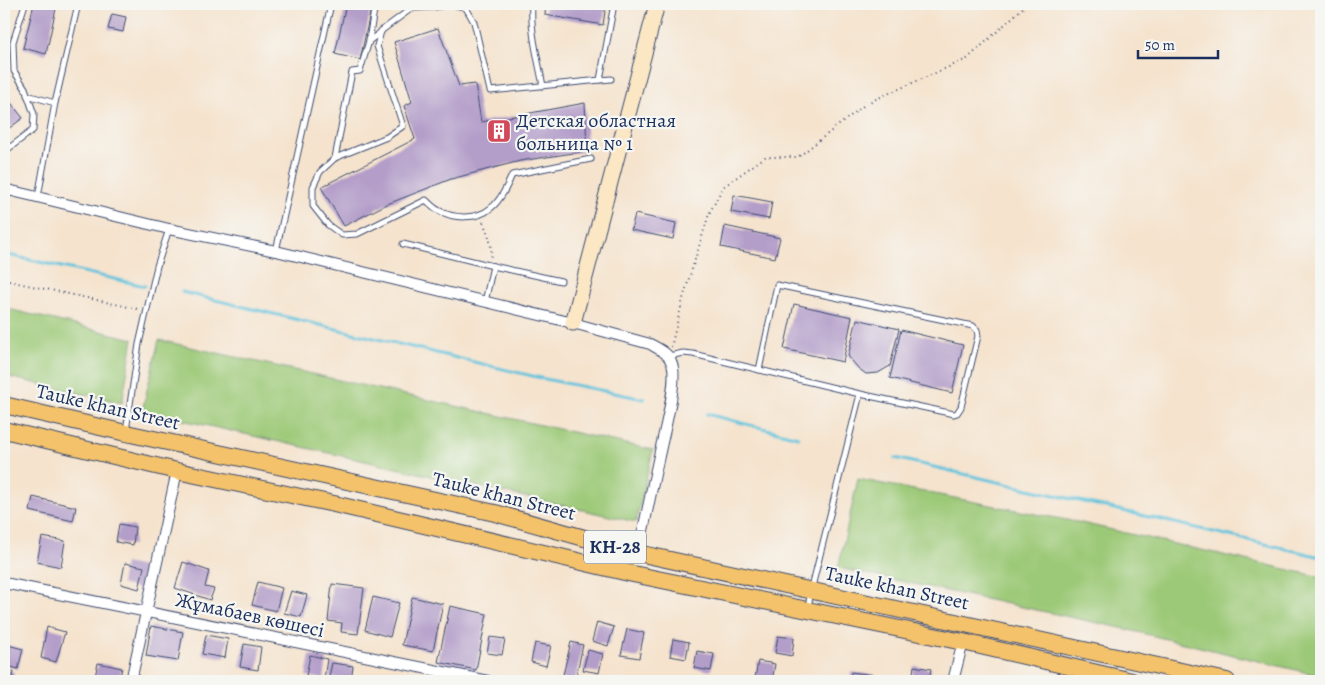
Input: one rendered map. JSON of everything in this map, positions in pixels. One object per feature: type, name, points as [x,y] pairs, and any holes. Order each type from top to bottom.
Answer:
[{"type":"main road","name":"Tauke khan Street","points":[[4,405],[495,514],[638,553],[1227,681]]},
{"type":"main road","name":"Tauke khan Street","points":[[4,430],[177,471],[334,504],[633,574],[963,642],[1132,681]]},
{"type":"street","points":[[572,323],[657,4]]},
{"type":"street","points":[[4,189],[276,251],[572,323],[650,344],[660,349],[669,356],[675,378],[633,574]]},
{"type":"street","points":[[131,681],[177,471]]},
{"type":"street","name":"Жұмабаев көшесі","points":[[4,584],[488,681]]},
{"type":"street","points":[[953,681],[963,642]]},
{"type":"lane","points":[[4,152],[33,130],[34,114],[28,95],[14,72],[13,42],[24,4]]},
{"type":"lane","points":[[38,197],[55,103],[78,4]]},
{"type":"lane","points":[[276,251],[331,4]]},
{"type":"lane","points":[[335,158],[352,72],[360,71],[369,41],[375,4]]},
{"type":"lane","points":[[369,41],[413,6],[434,7],[452,4],[466,8],[474,22],[490,91],[611,79]]},
{"type":"lane","points":[[532,4],[534,34],[543,86]]},
{"type":"lane","points":[[600,80],[614,4]]},
{"type":"lane","points":[[381,31],[377,46],[403,126],[387,137],[335,158],[320,172],[313,187],[313,206],[328,225],[342,235],[357,234],[426,200],[439,211],[460,217],[476,216],[491,208],[505,190],[512,175],[591,159]]},
{"type":"lane","points":[[28,95],[55,103]]},
{"type":"lane","points":[[126,433],[139,344],[157,266],[169,228]]},
{"type":"lane","points":[[403,244],[561,281]]},
{"type":"lane","points":[[485,302],[492,266]]},
{"type":"lane","points":[[669,356],[683,353],[692,354],[759,370],[860,394],[954,414],[961,407],[978,336],[977,330],[973,326],[777,285],[759,370]]},
{"type":"lane","points":[[808,610],[811,591],[860,394]]},
{"type":"path","points":[[669,356],[684,295],[709,214],[724,187],[765,157],[798,157],[867,103],[967,59],[1027,4]]},
{"type":"path","points":[[480,214],[490,236],[492,266]]},
{"type":"path","points":[[4,280],[147,310]]},
{"type":"green space","points":[[4,308],[133,339],[122,403],[4,376]]},
{"type":"green space","points":[[159,340],[653,450],[636,522],[142,411]]},
{"type":"green space","points":[[858,479],[1077,522],[1321,577],[1321,676],[1112,626],[838,568]]},
{"type":"building","points":[[34,4],[57,4],[46,54],[23,48]]},
{"type":"building","points":[[346,4],[372,4],[360,60],[335,54]]},
{"type":"building","points":[[546,4],[606,4],[603,25],[545,15]]},
{"type":"building","points":[[112,14],[126,17],[123,32],[108,29]]},
{"type":"building","name":"Детская областная больница № 1","points":[[438,28],[459,86],[475,84],[481,122],[585,103],[587,151],[520,161],[451,179],[385,205],[344,226],[321,187],[415,139],[404,106],[412,102],[394,42]]},
{"type":"building","points":[[4,94],[23,118],[4,132]]},
{"type":"building","points":[[734,195],[772,202],[769,219],[731,212]]},
{"type":"building","points":[[635,214],[676,223],[673,239],[631,230]]},
{"type":"building","points":[[725,226],[780,238],[775,258],[721,247]]},
{"type":"building","points":[[794,304],[852,317],[843,362],[784,349]]},
{"type":"building","points":[[857,319],[899,329],[890,366],[878,373],[866,374],[848,356]]},
{"type":"building","points":[[901,330],[963,345],[952,393],[890,378]]},
{"type":"building","points":[[33,497],[76,507],[73,521],[30,511]]},
{"type":"building","points":[[4,513],[9,514],[4,532]]},
{"type":"building","points":[[119,524],[135,527],[133,545],[116,542]]},
{"type":"building","points":[[42,537],[65,541],[61,567],[37,562]]},
{"type":"building","points":[[183,562],[209,571],[205,587],[214,589],[210,600],[175,588]]},
{"type":"building","points":[[125,563],[144,567],[139,589],[121,584]]},
{"type":"building","points":[[258,582],[282,588],[276,611],[252,605]]},
{"type":"building","points":[[332,584],[364,588],[358,634],[341,632],[342,623],[328,621]]},
{"type":"building","points":[[291,591],[307,595],[301,617],[284,613]]},
{"type":"building","points":[[373,597],[399,603],[390,637],[365,630]]},
{"type":"building","points":[[412,597],[443,604],[433,651],[402,645]]},
{"type":"building","points":[[450,606],[487,614],[476,670],[438,662]]},
{"type":"building","points":[[597,622],[614,627],[608,646],[592,641]]},
{"type":"building","points":[[151,626],[183,632],[178,661],[146,656]]},
{"type":"building","points":[[47,627],[65,632],[56,662],[41,658]]},
{"type":"building","points":[[627,629],[644,633],[639,658],[621,655]]},
{"type":"building","points":[[206,635],[228,639],[225,658],[202,654]]},
{"type":"building","points":[[778,636],[794,638],[792,656],[775,653]]},
{"type":"building","points":[[490,637],[505,639],[502,655],[487,653]]},
{"type":"building","points":[[673,639],[689,642],[686,659],[670,656]]},
{"type":"building","points":[[571,642],[583,645],[575,681],[562,679]]},
{"type":"building","points":[[535,643],[551,646],[546,666],[531,662]]},
{"type":"building","points":[[4,644],[23,649],[18,669],[4,665]]},
{"type":"building","points":[[244,644],[261,647],[258,670],[240,667]]},
{"type":"building","points":[[588,650],[603,654],[599,673],[583,670]]},
{"type":"building","points":[[697,651],[714,654],[711,671],[694,668]]},
{"type":"building","points":[[310,655],[327,659],[324,679],[306,676]]},
{"type":"building","points":[[758,661],[775,664],[772,681],[755,678]]},
{"type":"building","points":[[98,663],[122,668],[119,681],[94,681]]},
{"type":"building","points":[[332,663],[353,666],[351,680],[329,677]]},
{"type":"building","points":[[914,666],[931,669],[929,681],[912,681]]},
{"type":"building","points":[[4,670],[14,672],[12,681],[4,681]]},
{"type":"building","points":[[851,672],[875,675],[874,681],[850,681]]},
{"type":"building","points":[[394,676],[411,679],[411,681],[393,681]]},
{"type":"building","points":[[811,678],[825,680],[825,681],[810,681]]},
{"type":"building","points":[[966,678],[979,681],[966,681]]},
{"type":"waterway","points":[[4,254],[145,286]]},
{"type":"waterway","points":[[182,292],[545,379],[644,399]]},
{"type":"waterway","points":[[707,414],[798,437]]},
{"type":"waterway","points":[[895,458],[1321,557]]},
{"type":"place","name":"Детская областная больница № 1","points":[[499,131]]}]
